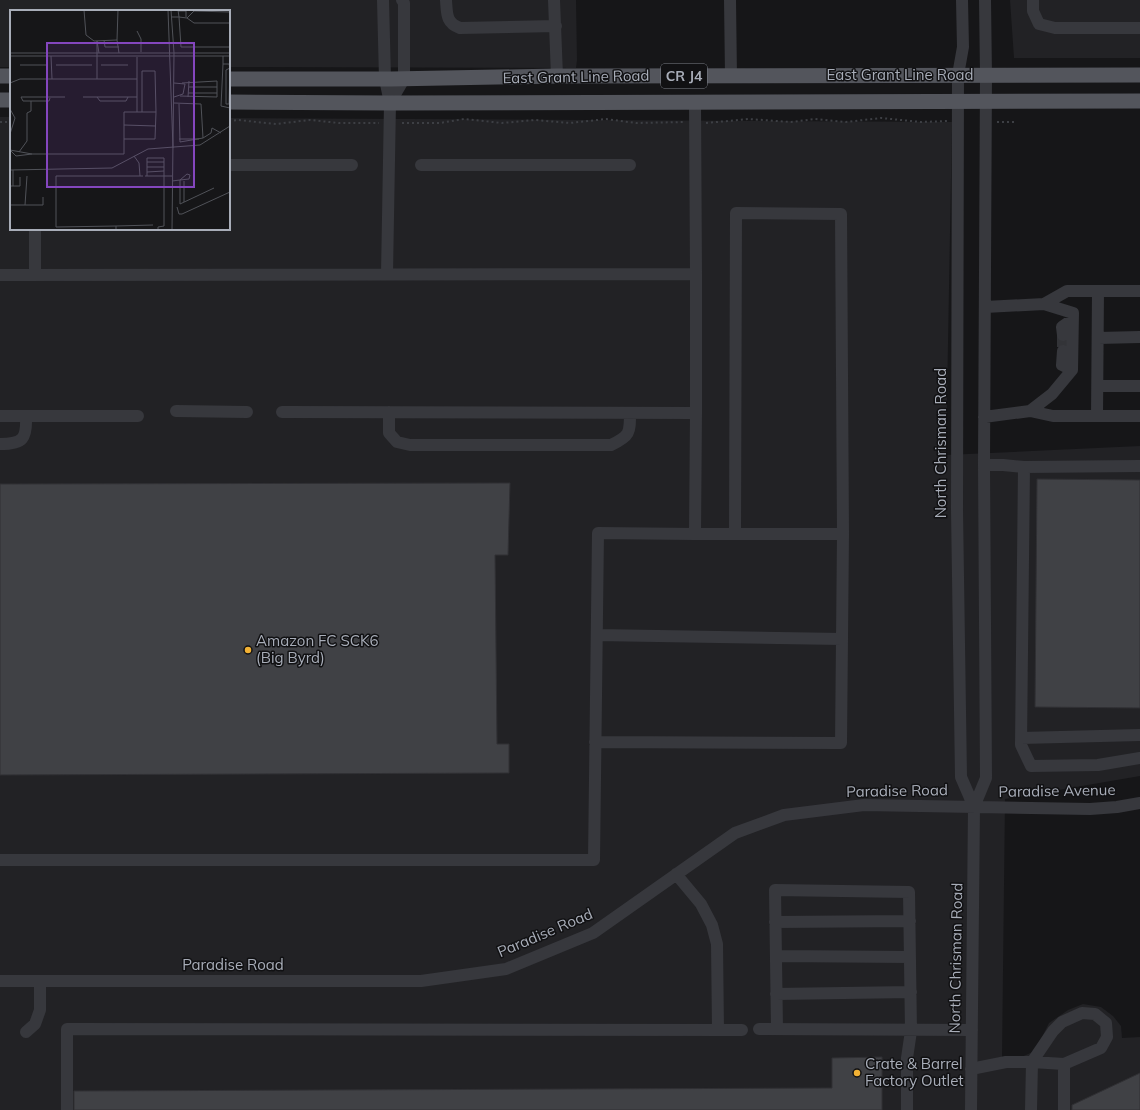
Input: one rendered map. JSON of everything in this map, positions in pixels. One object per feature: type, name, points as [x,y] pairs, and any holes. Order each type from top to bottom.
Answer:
[{"type":"main road","name":"East Grant Line Road","points":[[230,80],[385,80],[557,76],[1140,75]]},
{"type":"main road","name":"East Grant Line Road","points":[[230,102],[1140,101]]},
{"type":"street","points":[[383,0],[385,80],[390,103],[387,274]]},
{"type":"street","points":[[390,103],[404,79],[404,3],[402,0]]},
{"type":"street","points":[[446,0],[448,19],[453,26],[460,28],[556,26]]},
{"type":"street","points":[[554,0],[557,76]]},
{"type":"street","points":[[730,0],[731,76]]},
{"type":"street","name":"North Chrisman Road","points":[[962,0],[963,47],[958,75],[957,510],[961,777],[974,807]]},
{"type":"street","name":"North Chrisman Road","points":[[971,1110],[974,807],[986,778],[984,465],[986,122],[985,0]]},
{"type":"street","points":[[1033,0],[1033,11],[1039,24],[1055,28],[1140,28]]},
{"type":"street","points":[[695,102],[695,534]]},
{"type":"street","points":[[230,164],[352,164]]},
{"type":"street","points":[[421,165],[630,166]]},
{"type":"street","points":[[595,742],[841,743],[841,214],[736,213],[735,534]]},
{"type":"street","points":[[35,230],[35,274]]},
{"type":"street","points":[[0,275],[696,274]]},
{"type":"street","points":[[1044,304],[1067,291],[1140,291]]},
{"type":"street","points":[[1097,416],[1098,291]]},
{"type":"street","points":[[985,307],[1044,304],[1073,313],[1072,370],[1052,394],[1030,411]]},
{"type":"street","points":[[1063,335],[1062,326],[1072,320]]},
{"type":"street","points":[[1098,338],[1140,337]]},
{"type":"street","points":[[1063,351],[1062,365],[1072,370]]},
{"type":"street","points":[[1098,386],[1140,386]]},
{"type":"street","points":[[176,411],[247,412]]},
{"type":"street","points":[[984,417],[1030,411],[1052,416],[1140,416]]},
{"type":"street","points":[[282,412],[696,413]]},
{"type":"street","points":[[389,412],[389,433],[397,442],[410,445],[611,445],[623,439],[630,430],[630,413]]},
{"type":"street","points":[[0,416],[138,416]]},
{"type":"street","points":[[0,444],[13,444],[22,440],[27,430],[26,416]]},
{"type":"street","points":[[984,465],[1024,467],[1140,466]]},
{"type":"street","points":[[1024,467],[1021,745],[1031,766],[1098,765],[1140,758]]},
{"type":"street","points":[[0,860],[594,860],[598,533],[842,534]]},
{"type":"street","points":[[597,635],[842,638]]},
{"type":"street","points":[[1021,738],[1140,735]]},
{"type":"street","name":"Paradise Avenue","points":[[974,807],[1090,809],[1117,807],[1140,803]]},
{"type":"street","name":"Paradise Road","points":[[0,981],[421,981],[506,969],[593,933],[735,833],[784,815],[864,805],[974,807]]},
{"type":"street","points":[[676,874],[700,904],[712,925],[717,944],[718,1030]]},
{"type":"street","points":[[777,1029],[775,890],[909,892],[911,1031],[907,1058],[907,1110]]},
{"type":"street","points":[[775,922],[910,921]]},
{"type":"street","points":[[776,956],[910,957]]},
{"type":"street","points":[[26,1032],[35,1024],[40,1010],[40,982]]},
{"type":"street","points":[[776,994],[910,992]]},
{"type":"street","points":[[971,1069],[1006,1062],[1032,1062],[1064,1064],[1101,1048],[1107,1037],[1106,1023],[1095,1014],[1082,1012],[1062,1022],[1053,1031],[1032,1062],[1031,1110]]},
{"type":"street","points":[[67,1110],[67,1029],[742,1030]]},
{"type":"street","points":[[759,1029],[911,1031],[972,1030]]},
{"type":"street","points":[[1064,1064],[1064,1110]]},
{"type":"path","points":[[230,121],[238,120],[276,124],[310,120],[339,123],[440,123],[464,119],[502,123],[535,120],[570,123],[606,119],[636,123],[728,122],[749,119],[791,122],[815,119],[846,122],[881,118],[921,122],[958,121]]},
{"type":"path","points":[[986,122],[1016,122]]},
{"type":"shaded area","points":[[0,0],[576,0],[576,68],[230,67],[230,10],[10,10],[10,67],[0,67]]},
{"type":"shaded area","points":[[1010,0],[1140,0],[1140,58],[1014,58]]},
{"type":"shaded area","points":[[0,117],[10,117],[10,230],[230,230],[230,118],[952,122],[946,455],[1140,446],[1140,776],[1005,799],[1002,1058],[1019,1058],[1035,1051],[1049,1023],[1068,1010],[1083,1004],[1101,1007],[1113,1016],[1121,1026],[1122,1038],[1140,1037],[1140,1110],[0,1110]]},
{"type":"building","points":[[1037,479],[1140,480],[1140,708],[1035,707]]},
{"type":"building","name":"Amazon FC SCK6 (Big Byrd)","points":[[510,483],[508,555],[495,555],[497,744],[509,744],[509,773],[0,775],[0,484]]},
{"type":"building","points":[[882,1057],[882,1110],[74,1110],[74,1091],[832,1088],[832,1058]]},
{"type":"building","points":[[1140,1073],[1140,1110],[1072,1110],[1072,1105]]},
{"type":"tunnel","points":[[1063,335],[1063,351]]},
{"type":"place","name":"Amazon FC SCK6 (Big Byrd)","points":[[248,650]]},
{"type":"place","name":"Crate & Barrel Factory Outlet","points":[[857,1073]]}]
